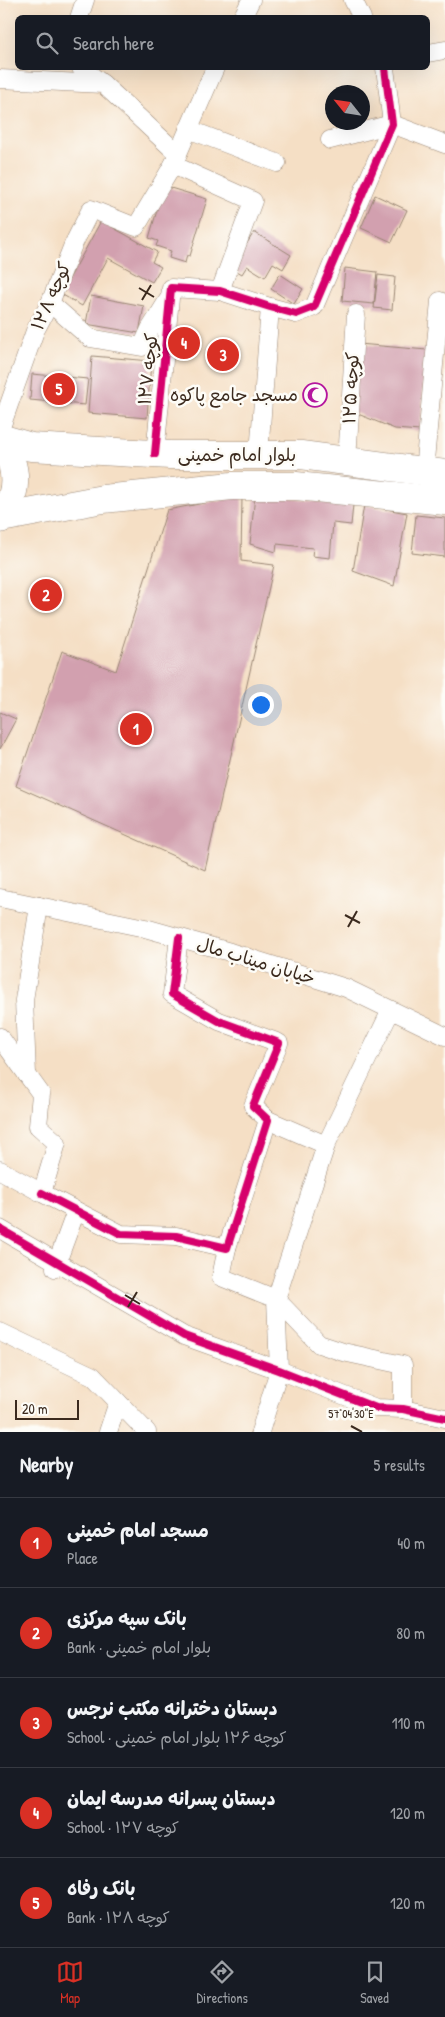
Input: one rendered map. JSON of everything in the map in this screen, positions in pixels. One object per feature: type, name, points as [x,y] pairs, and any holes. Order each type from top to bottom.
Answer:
[{"type":"main road","name":"بلوار امام خمینی","points":[[0,440],[31,447],[155,454],[301,454],[435,473]]},
{"type":"main road","points":[[0,440],[8,452],[14,468],[15,486],[10,503],[0,518]]},
{"type":"main road","name":"بلوار امام خمینی","points":[[0,518],[103,499],[232,486],[296,486],[445,501]]},
{"type":"street","points":[[81,15],[85,0]]},
{"type":"street","points":[[244,15],[251,0]]},
{"type":"street","points":[[353,0],[360,15]]},
{"type":"street","points":[[430,53],[445,50]]},
{"type":"street","points":[[84,70],[103,84],[176,160],[254,202],[220,290]]},
{"type":"street","points":[[176,160],[214,70]]},
{"type":"street","points":[[50,303],[90,338],[142,347],[171,292],[220,290],[296,314],[314,307],[392,124],[385,70]]},
{"type":"street","points":[[0,79],[103,84]]},
{"type":"street","points":[[330,140],[392,124],[445,144]]},
{"type":"street","points":[[188,129],[277,163]]},
{"type":"street","name":"کوچه ۱۲۸","points":[[0,430],[35,331],[50,303],[73,244],[91,209],[136,228],[176,160]]},
{"type":"street","name":"کوچه ۱۲۷","points":[[155,454],[171,292]]},
{"type":"street","points":[[435,473],[442,320],[440,300]]},
{"type":"street","points":[[260,454],[270,307]]},
{"type":"street","name":"کوچه ۱۲۵","points":[[347,461],[356,314]]},
{"type":"street","name":"خیابان میناب مال","points":[[0,898],[145,928],[346,988],[445,1036]]},
{"type":"street","points":[[27,1075],[24,1000],[39,906]]},
{"type":"street","points":[[179,938],[172,994],[219,1020],[279,1043],[253,1106],[268,1120],[326,1145]]},
{"type":"street","points":[[260,1432],[280,1370],[276,1299],[326,1145],[390,1010]]},
{"type":"street","points":[[0,1037],[41,1094],[38,1126],[57,1143],[42,1194]]},
{"type":"street","points":[[268,1120],[227,1248],[221,1278],[276,1299],[319,1344],[343,1352],[403,1365],[403,1408]]},
{"type":"street","points":[[0,1170],[42,1194],[121,1234],[176,1236],[227,1248]]},
{"type":"street","points":[[56,1265],[76,1211]]},
{"type":"street","points":[[0,1229],[56,1265],[184,1336],[280,1370],[376,1408],[403,1408],[445,1418]]},
{"type":"street","points":[[0,1332],[94,1376],[147,1432]]},
{"type":"street","points":[[108,1432],[118,1402]]},
{"type":"building","points":[[164,186],[207,199],[190,256],[187,255],[185,263],[169,258],[171,251],[156,246],[158,241],[149,238]]},
{"type":"building","points":[[375,195],[407,210],[392,242],[361,228]]},
{"type":"building","points":[[101,221],[157,252],[152,262],[161,267],[152,282],[108,258],[82,306],[61,294]]},
{"type":"building","points":[[254,232],[291,255],[283,269],[273,263],[265,277],[247,266],[242,274],[232,268]]},
{"type":"building","points":[[345,268],[377,272],[374,304],[342,301]]},
{"type":"building","points":[[280,274],[303,289],[294,304],[271,289]]},
{"type":"building","points":[[378,275],[395,277],[392,310],[374,308]]},
{"type":"building","points":[[91,296],[144,306],[139,333],[86,324]]},
{"type":"building","points":[[359,344],[427,350],[420,431],[395,429],[353,412]]},
{"type":"building","points":[[92,356],[151,361],[147,418],[88,413]]},
{"type":"building","points":[[32,374],[88,379],[85,405],[30,400]]},
{"type":"building","points":[[255,495],[353,505],[351,525],[333,523],[330,558],[312,556],[313,548],[277,544],[276,552],[250,544]]},
{"type":"building","points":[[242,496],[241,561],[274,565],[205,870],[16,786],[62,651],[116,671],[167,510]]},
{"type":"building","points":[[364,505],[407,513],[394,586],[353,571]]},
{"type":"building","points":[[416,515],[445,518],[445,557],[412,553]]},
{"type":"building","points":[[0,712],[16,719],[0,749]]},
{"type":"cycle path","points":[[155,454],[171,288],[220,291],[296,314],[314,307],[392,124],[385,70]]},
{"type":"cycle path","points":[[42,1193],[121,1234],[176,1236],[227,1248],[268,1120],[253,1106],[279,1043],[219,1021],[172,994],[179,938]]},
{"type":"cycle path","points":[[0,1229],[184,1336],[279,1370],[376,1408],[403,1409],[445,1418]]},
{"type":"place","name":"دبستان پسرانه مدرسه ایمان","points":[[184,343]]},
{"type":"place","name":"دبستان دخترانه مکتب نرجس","points":[[223,355]]},
{"type":"place","name":"بانک رفاه","points":[[59,389]]},
{"type":"place","name":"مسجد جامع پاکوه","points":[[315,395]]},
{"type":"place","name":"بانک سپه مرکزی","points":[[46,595]]},
{"type":"place","name":"مسجد امام خمینی","points":[[136,729]]}]
